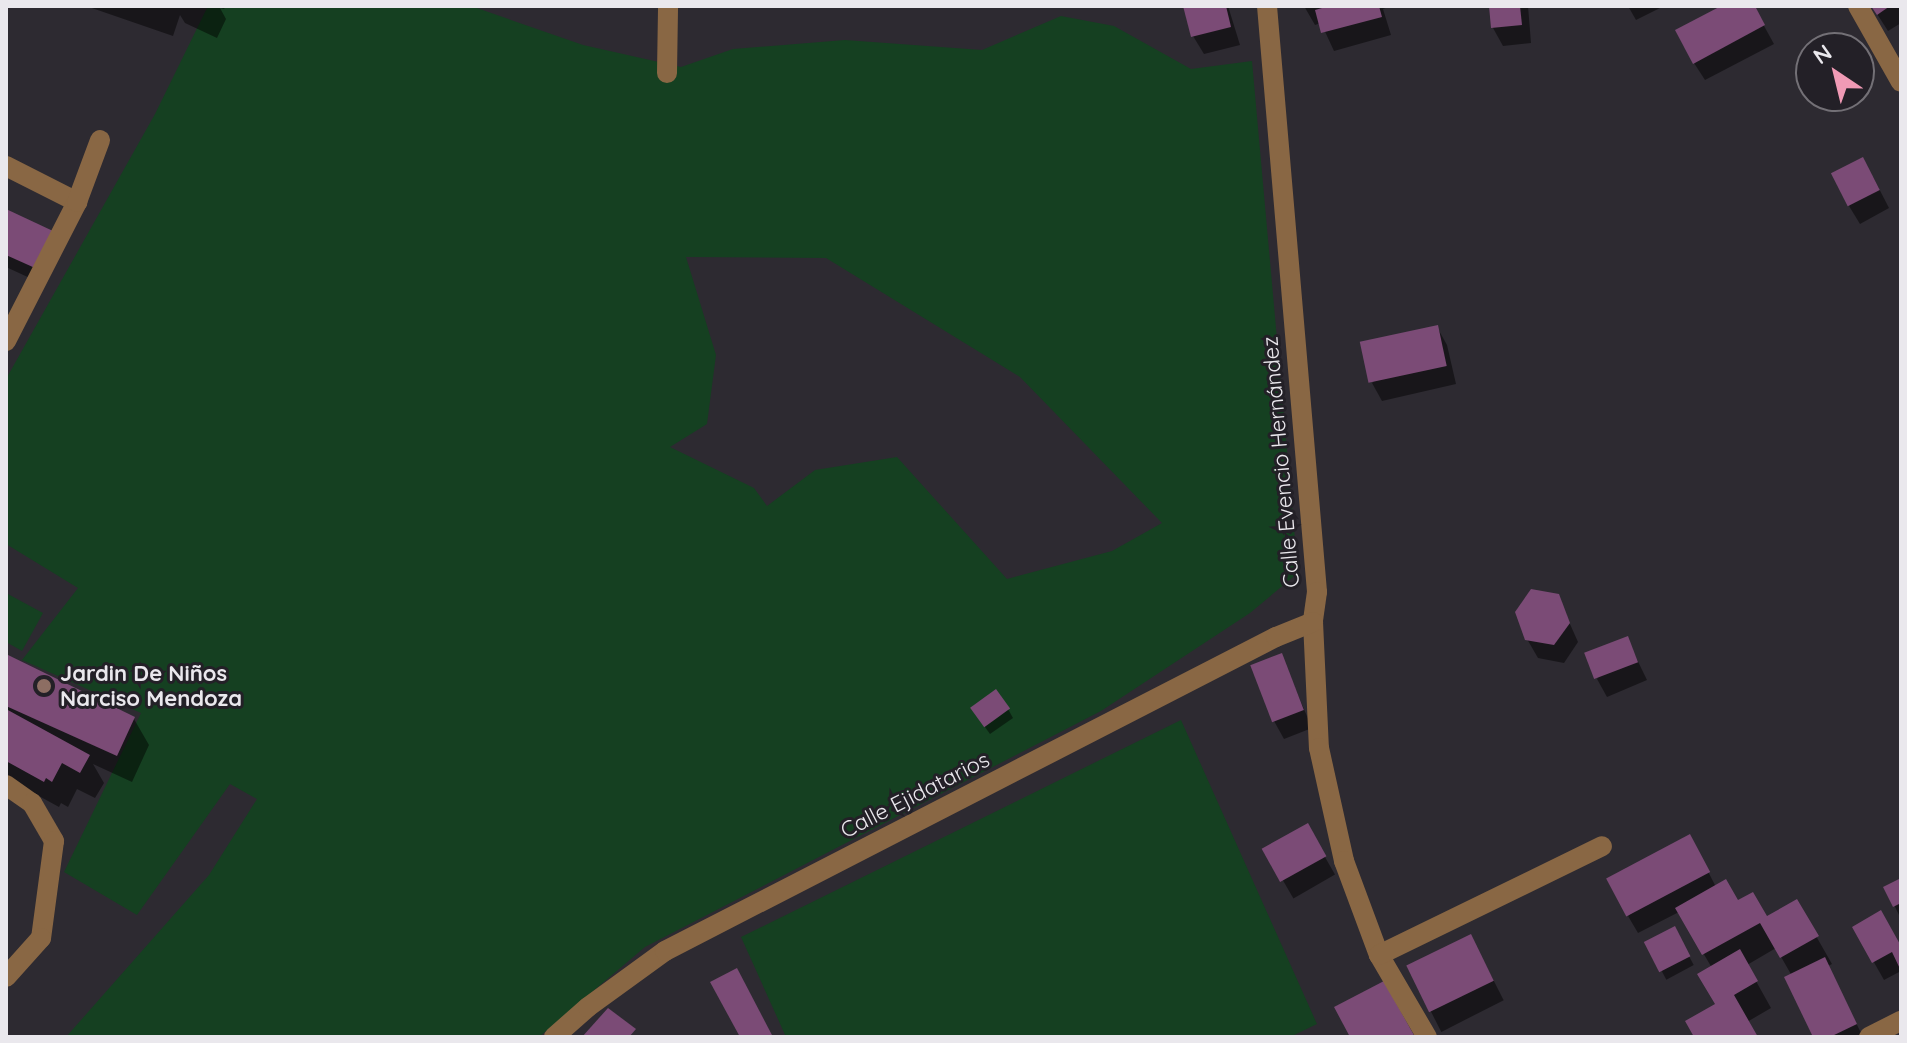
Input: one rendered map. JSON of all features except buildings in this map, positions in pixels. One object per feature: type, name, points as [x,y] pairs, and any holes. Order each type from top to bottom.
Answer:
[{"type":"street","points":[[667,73],[668,6]]},
{"type":"street","name":"Calle Evencio Hernández","points":[[1267,6],[1317,592],[1313,622],[1319,748],[1344,861],[1379,955],[1427,1037]]},
{"type":"street","points":[[1858,6],[1901,82]]},
{"type":"street","points":[[6,341],[77,202],[100,140]]},
{"type":"street","points":[[6,166],[77,202]]},
{"type":"street","name":"Calle Ejidatarios","points":[[554,1037],[588,1007],[665,951],[1276,637],[1313,622]]},
{"type":"street","points":[[6,785],[32,803],[54,841],[41,938],[6,977]]},
{"type":"street","points":[[1379,955],[1602,846]]},
{"type":"street","points":[[1869,1037],[1901,1021]]},
{"type":"green space","points":[[208,6],[471,6],[583,45],[681,67],[733,49],[845,40],[982,50],[1061,16],[1114,26],[1191,69],[1252,61],[1298,573],[1250,613],[1101,711],[645,947],[539,1037],[66,1037],[209,875],[257,799],[230,784],[137,915],[64,872],[141,713],[22,660],[78,588],[6,544],[6,379],[155,114]],"holes":[[[686,257],[826,258],[1020,377],[1162,523],[1112,551],[1007,579],[897,457],[815,470],[767,506],[754,488],[670,447],[707,424],[716,355]]]},
{"type":"green space","points":[[6,593],[43,613],[22,651],[6,642]]},
{"type":"green space","points":[[1181,720],[1317,1024],[1290,1037],[786,1037],[741,937]]},
{"type":"place","name":"Jardin De Niños Narciso Mendoza","points":[[44,686]]}]
